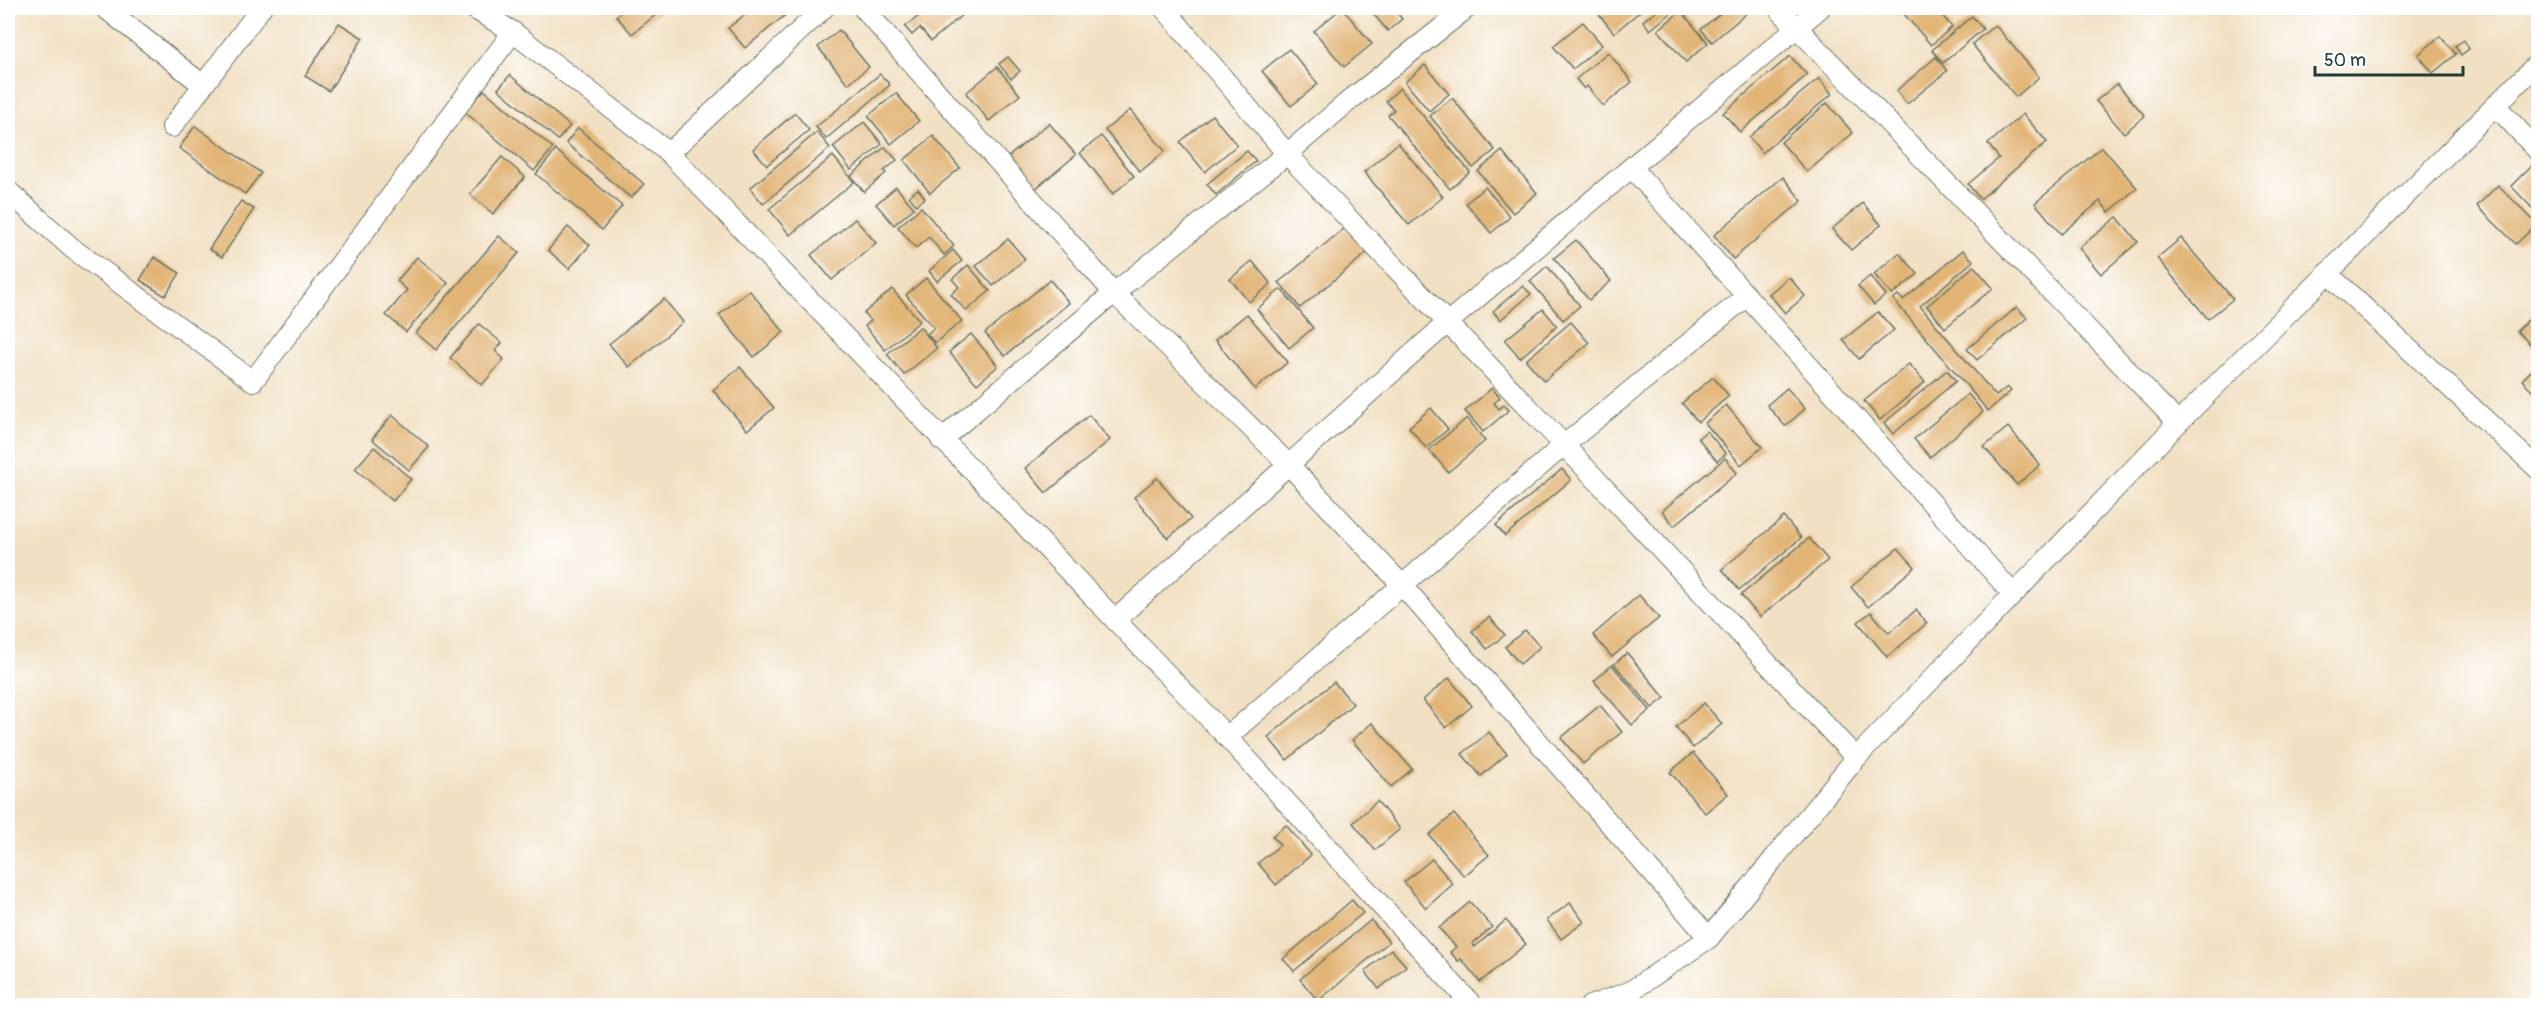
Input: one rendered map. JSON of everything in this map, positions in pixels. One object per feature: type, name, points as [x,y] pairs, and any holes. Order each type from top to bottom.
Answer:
[{"type":"street","points":[[105,8],[203,85]]},
{"type":"street","points":[[172,127],[261,8]]},
{"type":"street","points":[[473,8],[513,32],[669,153],[1227,737],[1473,1005]]},
{"type":"street","points":[[669,153],[824,8]]},
{"type":"street","points":[[863,8],[1114,293],[1289,465],[1402,585],[1709,938]]},
{"type":"street","points":[[1164,8],[1287,154],[1446,324],[1564,445],[1856,758]]},
{"type":"street","points":[[941,440],[1114,293],[1287,154],[1350,100],[1467,8]]},
{"type":"street","points":[[1778,8],[2178,423]]},
{"type":"street","points":[[1115,620],[1446,324],[1820,8]]},
{"type":"street","points":[[8,191],[74,249],[253,381],[513,32]]},
{"type":"street","points":[[1590,1005],[1625,998],[1709,938],[1856,758],[2178,423],[2538,63]]},
{"type":"street","points":[[2496,106],[2538,152]]},
{"type":"street","points":[[1632,168],[2013,594]]},
{"type":"street","points":[[2327,273],[2538,469]]},
{"type":"street","points":[[1227,737],[1564,445],[1747,296]]},
{"type":"building","points":[[626,8],[664,8],[632,34],[616,16]]},
{"type":"building","points":[[753,8],[794,8],[745,48],[728,28]]},
{"type":"building","points":[[929,8],[956,8],[962,15],[931,41],[920,28],[912,35],[905,27]]},
{"type":"building","points":[[1342,8],[1372,44],[1344,67],[1314,31]]},
{"type":"building","points":[[1368,8],[1393,8],[1402,19],[1388,31]]},
{"type":"building","points":[[1604,8],[1644,8],[1614,33],[1598,13]]},
{"type":"building","points":[[1660,8],[1677,8],[1650,30],[1643,21]]},
{"type":"building","points":[[1727,8],[1753,8],[1712,42],[1701,29]]},
{"type":"building","points":[[1911,8],[1936,8],[1952,27],[1931,45],[1904,14]]},
{"type":"building","points":[[1681,11],[1708,43],[1686,62],[1658,30]]},
{"type":"building","points":[[1972,16],[1983,29],[1943,63],[1932,50]]},
{"type":"building","points":[[1583,22],[1602,45],[1573,69],[1553,46]]},
{"type":"building","points":[[339,23],[363,38],[329,91],[305,76]]},
{"type":"building","points":[[1995,25],[2039,77],[2016,97],[1972,44]]},
{"type":"building","points":[[839,30],[869,67],[848,84],[818,47]]},
{"type":"building","points":[[2440,36],[2456,54],[2433,73],[2418,55]]},
{"type":"building","points":[[2464,40],[2469,49],[2461,55],[2455,46]]},
{"type":"building","points":[[1289,49],[1318,84],[1291,106],[1262,71]]},
{"type":"building","points":[[1608,52],[1632,82],[1603,106],[1587,86],[1584,89],[1576,79]]},
{"type":"building","points":[[1790,56],[1807,75],[1740,132],[1723,113]]},
{"type":"building","points":[[1008,57],[1020,71],[1011,79],[999,64]]},
{"type":"building","points":[[1936,57],[1947,71],[1907,104],[1896,91]]},
{"type":"building","points":[[1425,65],[1449,94],[1429,111],[1405,82]]},
{"type":"building","points":[[997,67],[1020,95],[989,121],[966,93]]},
{"type":"building","points":[[880,74],[890,85],[826,139],[816,127]]},
{"type":"building","points":[[510,75],[570,126],[558,140],[498,89]]},
{"type":"building","points":[[1819,78],[1832,94],[1762,153],[1749,137]]},
{"type":"building","points":[[2117,84],[2145,116],[2124,133],[2096,101]]},
{"type":"building","points":[[1400,88],[1470,172],[1450,189],[1388,115],[1394,110],[1386,101]]},
{"type":"building","points":[[484,90],[553,148],[534,171],[465,112]]},
{"type":"building","points":[[896,93],[919,121],[891,144],[868,116]]},
{"type":"building","points":[[1452,98],[1495,150],[1473,168],[1430,116]]},
{"type":"building","points":[[1827,103],[1853,133],[1807,172],[1781,142]]},
{"type":"building","points":[[1130,110],[1165,151],[1140,172],[1105,130]]},
{"type":"building","points":[[795,113],[809,130],[767,165],[753,149]]},
{"type":"building","points":[[2023,114],[2047,142],[1980,199],[1968,184],[1999,158],[1988,144]]},
{"type":"building","points":[[1212,115],[1237,145],[1205,172],[1180,142]]},
{"type":"building","points":[[864,122],[882,144],[851,170],[833,147]]},
{"type":"building","points":[[1049,123],[1076,155],[1035,189],[1008,157]]},
{"type":"building","points":[[195,126],[261,173],[245,194],[179,148]]},
{"type":"building","points":[[578,128],[644,184],[631,198],[566,143]]},
{"type":"building","points":[[817,132],[830,148],[763,204],[750,188]]},
{"type":"building","points":[[933,136],[960,168],[930,193],[904,160]]},
{"type":"building","points":[[1101,136],[1134,176],[1113,194],[1080,153]]},
{"type":"building","points":[[1398,143],[1443,197],[1409,225],[1364,172]]},
{"type":"building","points":[[885,147],[897,160],[864,192],[851,176]]},
{"type":"building","points":[[2102,147],[2137,188],[2109,212],[2100,201],[2061,234],[2035,203]]},
{"type":"building","points":[[556,150],[622,206],[602,230],[536,174]]},
{"type":"building","points":[[1247,151],[1256,161],[1216,195],[1207,184]]},
{"type":"building","points":[[1502,151],[1537,193],[1513,213],[1478,171]]},
{"type":"building","points":[[833,156],[854,182],[790,235],[769,209]]},
{"type":"building","points":[[502,157],[525,177],[493,214],[470,194]]},
{"type":"building","points":[[2532,165],[2538,171],[2538,214],[2511,186]]},
{"type":"building","points":[[1783,177],[1802,201],[1733,259],[1714,235]]},
{"type":"building","points":[[2498,185],[2537,224],[2516,244],[2477,206]]},
{"type":"building","points":[[896,187],[914,208],[894,225],[876,204]]},
{"type":"building","points":[[1485,187],[1510,217],[1491,233],[1466,203]]},
{"type":"building","points":[[918,189],[925,198],[916,205],[909,196]]},
{"type":"building","points":[[241,201],[254,209],[222,257],[209,249]]},
{"type":"building","points":[[1863,203],[1881,225],[1851,250],[1832,229]]},
{"type":"building","points":[[921,207],[954,246],[944,255],[929,237],[916,248],[898,227]]},
{"type":"building","points":[[2117,217],[2138,242],[2101,274],[2079,248]]},
{"type":"building","points":[[855,219],[876,243],[832,280],[811,255]]},
{"type":"building","points":[[568,227],[590,245],[569,269],[548,250]]},
{"type":"building","points":[[1346,227],[1368,252],[1300,308],[1279,282]]},
{"type":"building","points":[[499,236],[519,253],[436,350],[416,333]]},
{"type":"building","points":[[2181,238],[2233,299],[2208,319],[2157,258]]},
{"type":"building","points":[[1008,239],[1025,259],[993,286],[976,266]]},
{"type":"building","points":[[1576,240],[1611,281],[1589,300],[1554,258]]},
{"type":"building","points":[[953,250],[962,261],[937,281],[929,271]]},
{"type":"building","points":[[1963,250],[1973,261],[1920,306],[1996,396],[2007,387],[2011,391],[1988,411],[1893,299],[1898,295],[1903,300]]},
{"type":"building","points":[[1899,253],[1918,274],[1892,295],[1874,274]]},
{"type":"building","points":[[154,257],[180,273],[165,296],[140,280]]},
{"type":"building","points":[[417,257],[448,283],[406,332],[386,315],[407,290],[397,281]]},
{"type":"building","points":[[1252,261],[1271,284],[1249,302],[1230,279]]},
{"type":"building","points":[[968,265],[990,291],[966,311],[951,294],[959,287],[952,279]]},
{"type":"building","points":[[1547,266],[1580,306],[1563,320],[1530,281]]},
{"type":"building","points":[[1974,266],[1993,288],[1945,328],[1927,306]]},
{"type":"building","points":[[1870,276],[1886,295],[1874,305],[1858,286]]},
{"type":"building","points":[[1789,277],[1805,296],[1785,313],[1769,294]]},
{"type":"building","points":[[926,278],[962,321],[935,343],[927,334],[934,328],[906,295]]},
{"type":"building","points":[[1050,280],[1069,303],[1005,356],[985,333]]},
{"type":"building","points":[[1523,286],[1531,294],[1500,320],[1493,311]]},
{"type":"building","points":[[892,289],[920,321],[885,350],[865,326],[871,321],[864,313]]},
{"type":"building","points":[[1281,289],[1313,328],[1289,348],[1257,309]]},
{"type":"building","points":[[749,290],[784,332],[754,357],[719,315]]},
{"type":"building","points":[[664,299],[683,322],[629,367],[609,344]]},
{"type":"building","points":[[2017,307],[2027,318],[1977,360],[1967,349]]},
{"type":"building","points":[[1543,309],[1557,326],[1520,358],[1505,340]]},
{"type":"building","points":[[2538,310],[2538,352],[2517,331]]},
{"type":"building","points":[[1878,312],[1894,330],[1859,359],[1843,340]]},
{"type":"building","points":[[1247,314],[1288,362],[1255,389],[1215,340]]},
{"type":"building","points":[[1571,322],[1589,343],[1544,381],[1526,360]]},
{"type":"building","points":[[479,324],[502,343],[495,351],[504,359],[482,385],[450,358]]},
{"type":"building","points":[[920,327],[937,348],[904,375],[887,354]]},
{"type":"building","points":[[971,334],[998,366],[977,384],[949,352]]},
{"type":"building","points":[[1909,364],[1925,382],[1880,420],[1864,401]]},
{"type":"building","points":[[2538,364],[2538,388],[2534,392],[2522,380]]},
{"type":"building","points":[[740,367],[774,408],[747,430],[713,390]]},
{"type":"building","points":[[1947,370],[1956,381],[1893,434],[1884,423]]},
{"type":"building","points":[[1713,377],[1729,396],[1698,422],[1682,403]]},
{"type":"building","points":[[1492,388],[1500,398],[1494,403],[1499,409],[1504,405],[1509,410],[1483,432],[1465,411]]},
{"type":"building","points":[[1787,388],[1805,409],[1785,426],[1767,405]]},
{"type":"building","points":[[1968,394],[1983,412],[1930,457],[1914,439]]},
{"type":"building","points":[[1726,405],[1762,447],[1741,465],[1705,423]]},
{"type":"building","points":[[1431,408],[1448,429],[1426,448],[1409,427]]},
{"type":"building","points":[[392,415],[429,447],[409,470],[372,439]]},
{"type":"building","points":[[1089,415],[1110,440],[1046,493],[1025,468]]},
{"type":"building","points":[[1467,418],[1485,441],[1448,472],[1429,450]]},
{"type":"building","points":[[2008,427],[2040,465],[2017,485],[1984,447]]},
{"type":"building","points":[[1707,431],[1726,454],[1717,461],[1698,438]]},
{"type":"building","points":[[374,447],[411,479],[393,501],[355,469]]},
{"type":"building","points":[[1725,458],[1737,473],[1674,526],[1662,511]]},
{"type":"building","points":[[1562,469],[1571,480],[1505,536],[1496,525]]},
{"type":"building","points":[[1157,478],[1191,519],[1168,538],[1134,497]]},
{"type":"building","points":[[1784,517],[1801,538],[1739,590],[1722,569]]},
{"type":"building","points":[[1809,538],[1828,560],[1760,617],[1741,595]]},
{"type":"building","points":[[1898,548],[1915,567],[1868,607],[1851,587]]},
{"type":"building","points":[[1639,595],[1659,618],[1612,657],[1593,635]]},
{"type":"building","points":[[1916,610],[1927,623],[1887,657],[1858,622],[1871,612],[1889,633]]},
{"type":"building","points":[[1489,617],[1505,635],[1487,649],[1472,631]]},
{"type":"building","points":[[1525,630],[1540,647],[1520,664],[1505,647]]},
{"type":"building","points":[[1627,653],[1665,698],[1652,708],[1614,664]]},
{"type":"building","points":[[1612,665],[1650,710],[1632,725],[1594,681]]},
{"type":"building","points":[[1449,678],[1472,706],[1446,728],[1423,700]]},
{"type":"building","points":[[1334,682],[1353,704],[1287,760],[1268,737]]},
{"type":"building","points":[[1704,703],[1722,724],[1693,748],[1676,727]]},
{"type":"building","points":[[1600,705],[1622,732],[1583,764],[1561,738]]},
{"type":"building","points":[[1372,723],[1412,769],[1391,787],[1352,740]]},
{"type":"building","points":[[1489,732],[1507,754],[1481,776],[1462,754]]},
{"type":"building","points":[[1693,753],[1728,794],[1705,813],[1670,772]]},
{"type":"building","points":[[1377,801],[1400,829],[1375,850],[1353,823]]},
{"type":"building","points":[[1454,814],[1489,855],[1464,876],[1429,835]]},
{"type":"building","points":[[1286,825],[1311,855],[1276,885],[1258,863],[1280,845],[1272,836]]},
{"type":"building","points":[[1432,859],[1453,884],[1426,908],[1404,882]]},
{"type":"building","points":[[1352,900],[1363,913],[1294,971],[1283,959]]},
{"type":"building","points":[[1470,902],[1492,927],[1472,944],[1475,947],[1506,920],[1526,944],[1480,982],[1461,959],[1458,961],[1450,952],[1456,947],[1439,928]]},
{"type":"building","points":[[1570,903],[1584,922],[1561,939],[1547,920]]},
{"type":"building","points":[[1371,920],[1389,942],[1318,1001],[1300,979]]},
{"type":"building","points":[[1391,949],[1406,966],[1379,989],[1365,971]]}]
